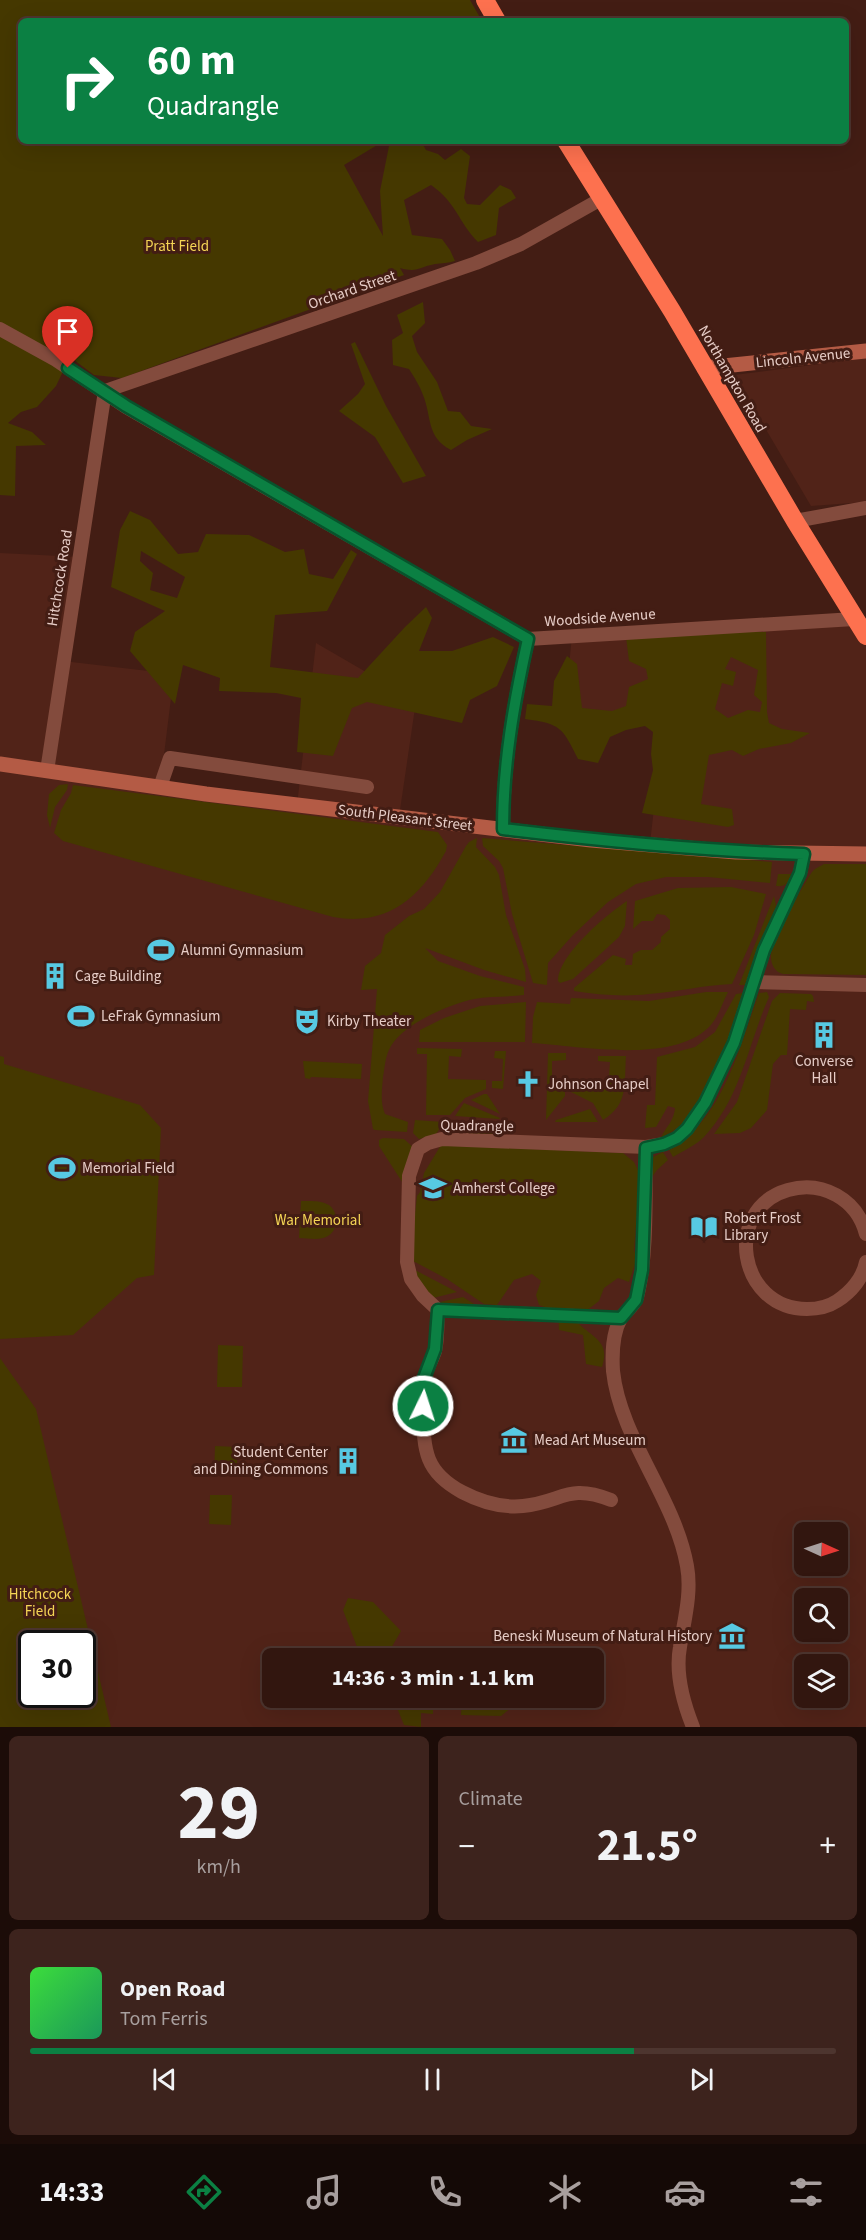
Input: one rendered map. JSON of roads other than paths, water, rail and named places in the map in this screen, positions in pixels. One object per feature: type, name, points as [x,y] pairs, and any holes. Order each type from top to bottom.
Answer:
[{"type":"highway","points":[[485,0],[495,18]]},
{"type":"highway","name":"Northampton Road","points":[[568,144],[672,311],[795,521],[866,636]]},
{"type":"main road","name":"Lincoln Avenue","points":[[704,368],[866,351]]},
{"type":"main road","name":"South Pleasant Street","points":[[0,764],[160,787],[591,840],[736,852],[866,854]]},
{"type":"street","name":"Orchard Street","points":[[105,391],[476,263],[521,244],[601,199]]},
{"type":"street","name":"Woodside Avenue","points":[[0,329],[105,391],[126,406],[528,639],[854,619]]},
{"type":"street","name":"Hitchcock Road","points":[[46,771],[105,391]]},
{"type":"street","points":[[795,521],[866,508]]},
{"type":"street","points":[[503,829],[503,796],[508,743],[528,639]]},
{"type":"street","name":"South Pleasant Street","points":[[160,787],[170,758],[367,787]]},
{"type":"street","points":[[693,1727],[684,1704],[680,1681],[679,1650],[687,1610],[688,1567],[658,1484],[617,1397],[613,1370],[613,1338],[621,1318],[636,1300],[642,1270],[646,1148],[677,1138],[687,1129],[705,1103],[734,1043],[772,928],[800,873],[804,854]]},
{"type":"street","points":[[754,982],[866,985]]},
{"type":"street","name":"Quadrangle","points":[[438,1310],[423,1296],[411,1279],[407,1263],[409,1176],[417,1149],[442,1139],[646,1148]]},
{"type":"street","points":[[866,1234],[858,1215],[847,1202],[833,1192],[816,1187],[799,1187],[782,1192],[761,1208],[748,1231],[746,1248],[748,1265],[755,1281],[766,1294],[781,1304],[798,1309],[815,1309],[832,1304],[847,1295],[858,1282],[866,1262]]},
{"type":"street","points":[[612,1500],[583,1492],[562,1495],[539,1503],[506,1506],[475,1499],[448,1485],[431,1465],[423,1445],[424,1378],[435,1349],[438,1310],[621,1318]]},
{"type":"place","name":"Alumni Gymnasium","points":[[161,950]]},
{"type":"place","name":"Cage Building","points":[[55,976]]},
{"type":"place","name":"LeFrak Gymnasium","points":[[81,1016]]},
{"type":"place","name":"Kirby Theater","points":[[307,1021]]},
{"type":"place","name":"Converse Hall","points":[[824,1035]]},
{"type":"place","name":"Johnson Chapel","points":[[528,1084]]},
{"type":"place","name":"Memorial Field","points":[[62,1168]]},
{"type":"place","name":"Amherst College","points":[[433,1188]]},
{"type":"place","name":"Robert Frost Library","points":[[704,1227]]},
{"type":"place","name":"Mead Art Museum","points":[[514,1440]]},
{"type":"place","name":"Student Center and Dining Commons","points":[[348,1461]]},
{"type":"place","name":"Beneski Museum of Natural History","points":[[732,1636]]},
{"type":"park label","name":"Pratt Field","points":[[177,246]]},
{"type":"park label","name":"War Memorial","points":[[318,1220]]},
{"type":"park label","name":"Hitchcock Field","points":[[40,1602]]}]
